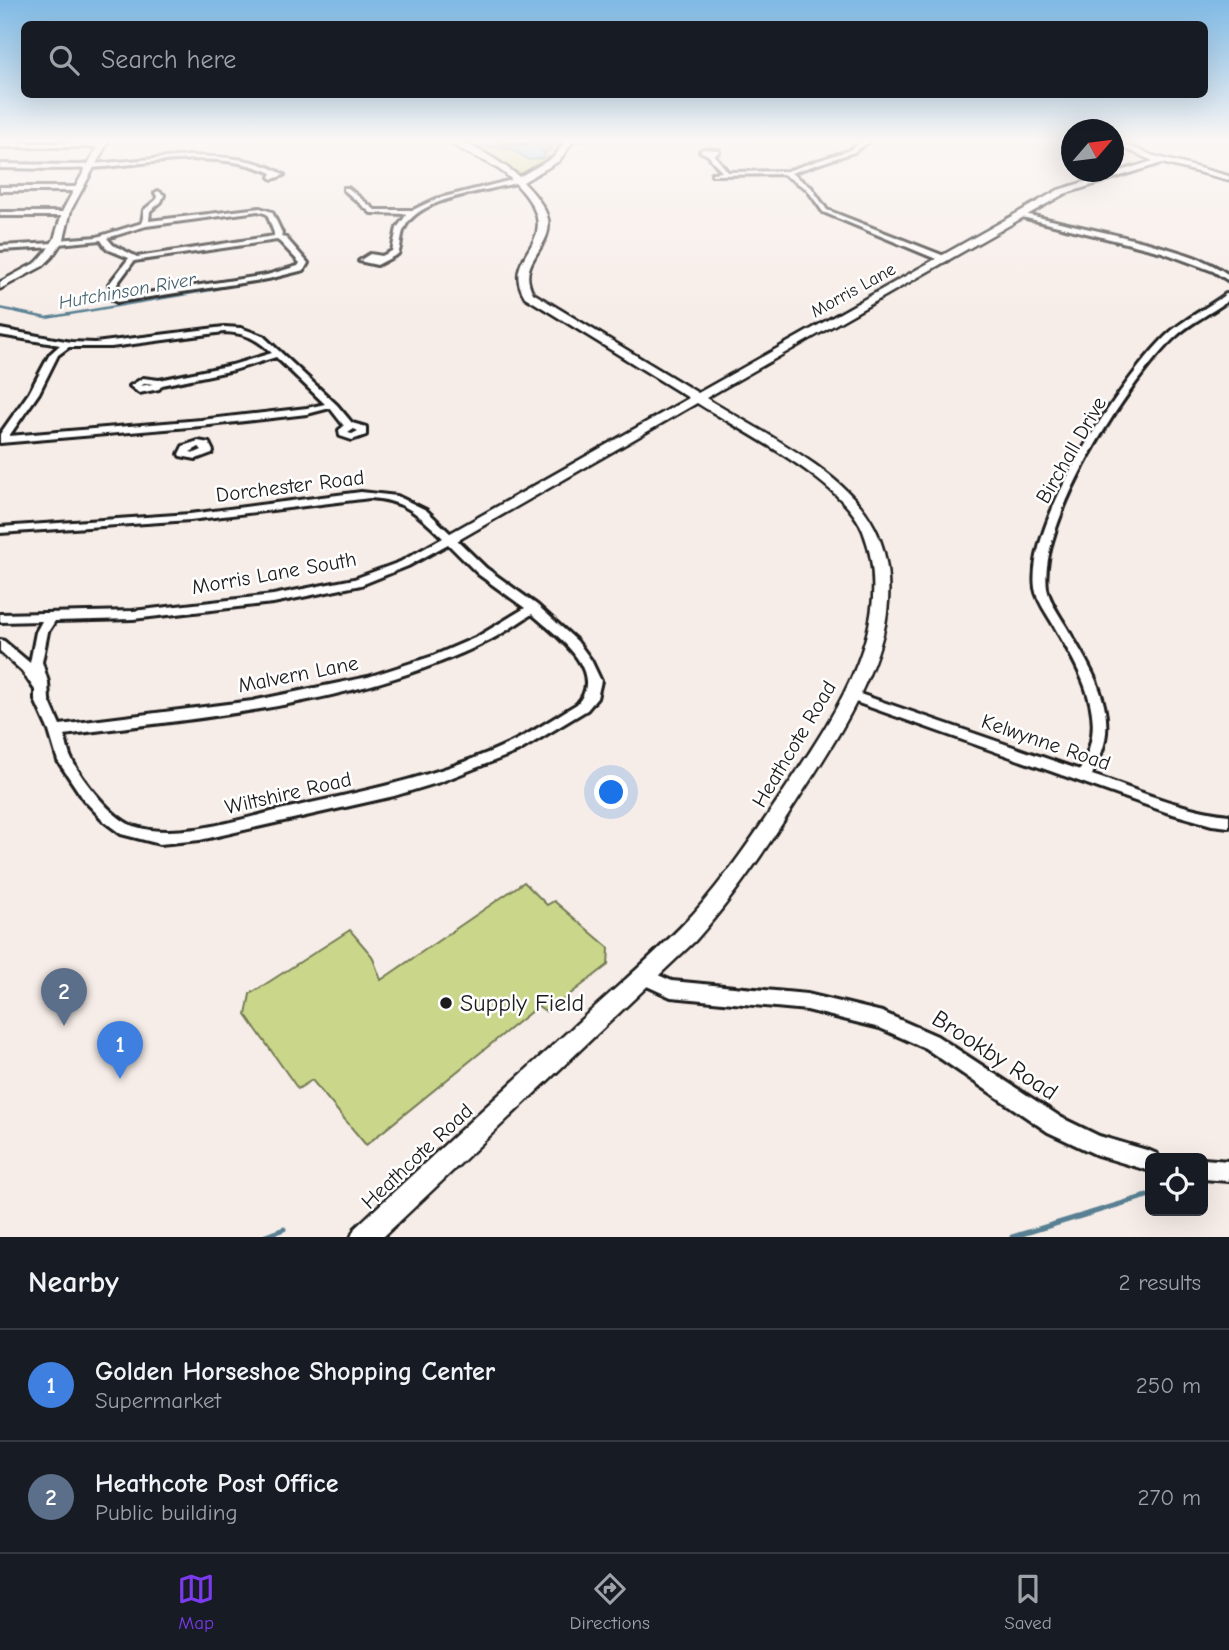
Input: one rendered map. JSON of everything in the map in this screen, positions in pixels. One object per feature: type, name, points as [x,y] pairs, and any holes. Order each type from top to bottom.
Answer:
[{"type":"street","points":[[0,286],[40,264],[56,243],[74,198]]},
{"type":"street","points":[[145,224],[147,210],[160,198]]},
{"type":"street","points":[[356,198],[373,212],[414,212],[447,198]]},
{"type":"street","name":"Heathcote Road","points":[[364,1237],[644,977],[716,902],[772,824],[852,696],[878,614],[881,572],[868,527],[852,504],[822,477],[529,295],[522,280],[524,265],[543,232],[544,219],[531,198]]},
{"type":"street","points":[[814,198],[819,206],[830,214],[944,258]]},
{"type":"street","name":"Morris Lane","points":[[571,470],[1052,198]]},
{"type":"street","points":[[0,248],[103,238],[145,224],[261,209],[270,213],[277,237]]},
{"type":"street","points":[[383,259],[396,252],[402,225],[414,212]]},
{"type":"street","points":[[0,214],[66,214]]},
{"type":"street","points":[[1020,215],[1185,255],[1228,276]]},
{"type":"street","points":[[103,238],[110,247],[132,259],[277,237],[304,263],[301,268],[268,276],[117,300],[113,284],[132,259]]},
{"type":"street","name":"Birchall Drive","points":[[1084,778],[1099,738],[1098,721],[1093,694],[1082,667],[1041,590],[1038,579],[1049,529],[1083,461],[1154,353],[1175,332],[1229,296]]},
{"type":"street","points":[[0,332],[66,345],[124,345],[233,328],[253,333],[331,405],[349,427]]},
{"type":"street","points":[[0,440],[34,393],[54,354],[66,345]]},
{"type":"street","points":[[158,383],[222,370],[277,354]]},
{"type":"street","points":[[0,440],[201,423],[307,411],[331,405]]},
{"type":"street","points":[[195,444],[201,423]]},
{"type":"street","name":"Morris Lane South","points":[[0,618],[182,612],[320,590],[374,576],[404,564],[571,470]]},
{"type":"street","name":"Dorchester Road","points":[[0,530],[190,517],[379,495],[412,505],[482,571],[533,608],[573,644],[585,660],[594,681]]},
{"type":"street","name":"Malvern Lane","points":[[56,731],[252,706],[369,681],[438,659],[481,640],[533,608]]},
{"type":"street","name":"Wiltshire Road","points":[[50,618],[42,632],[36,662],[42,701],[56,731],[65,761],[89,796],[110,818],[127,830],[144,835],[172,838],[394,790],[488,758],[522,742],[582,707],[590,698],[594,681]]},
{"type":"street","name":"Wiltshire Road","points":[[0,643],[27,668],[41,689]]},
{"type":"street","name":"Kelwynne Road","points":[[852,696],[1171,808],[1229,821]]},
{"type":"street","name":"Brookby Road","points":[[644,977],[671,989],[807,1002],[889,1023],[940,1048],[1055,1125],[1097,1145],[1145,1159]]},
{"type":"street","points":[[1208,1169],[1229,1171]]},
{"type":"green space","name":"Supply Field","points":[[524,882],[547,905],[554,901],[609,948],[608,965],[547,1012],[538,1006],[366,1145],[312,1080],[298,1089],[246,1015],[250,994],[350,930],[372,956],[381,980]]},
{"type":"waterway","name":"Hutchinson River","points":[[0,308],[46,318],[217,289]]},
{"type":"waterway","points":[[1012,1237],[1145,1197]]},
{"type":"waterway","points":[[263,1237],[284,1229]]},
{"type":"place","name":"Supply Field","points":[[446,1003]]},
{"type":"place","name":"Heathcote Post Office","points":[[64,1026]]},
{"type":"place","name":"Golden Horseshoe Shopping Center","points":[[120,1079]]}]
